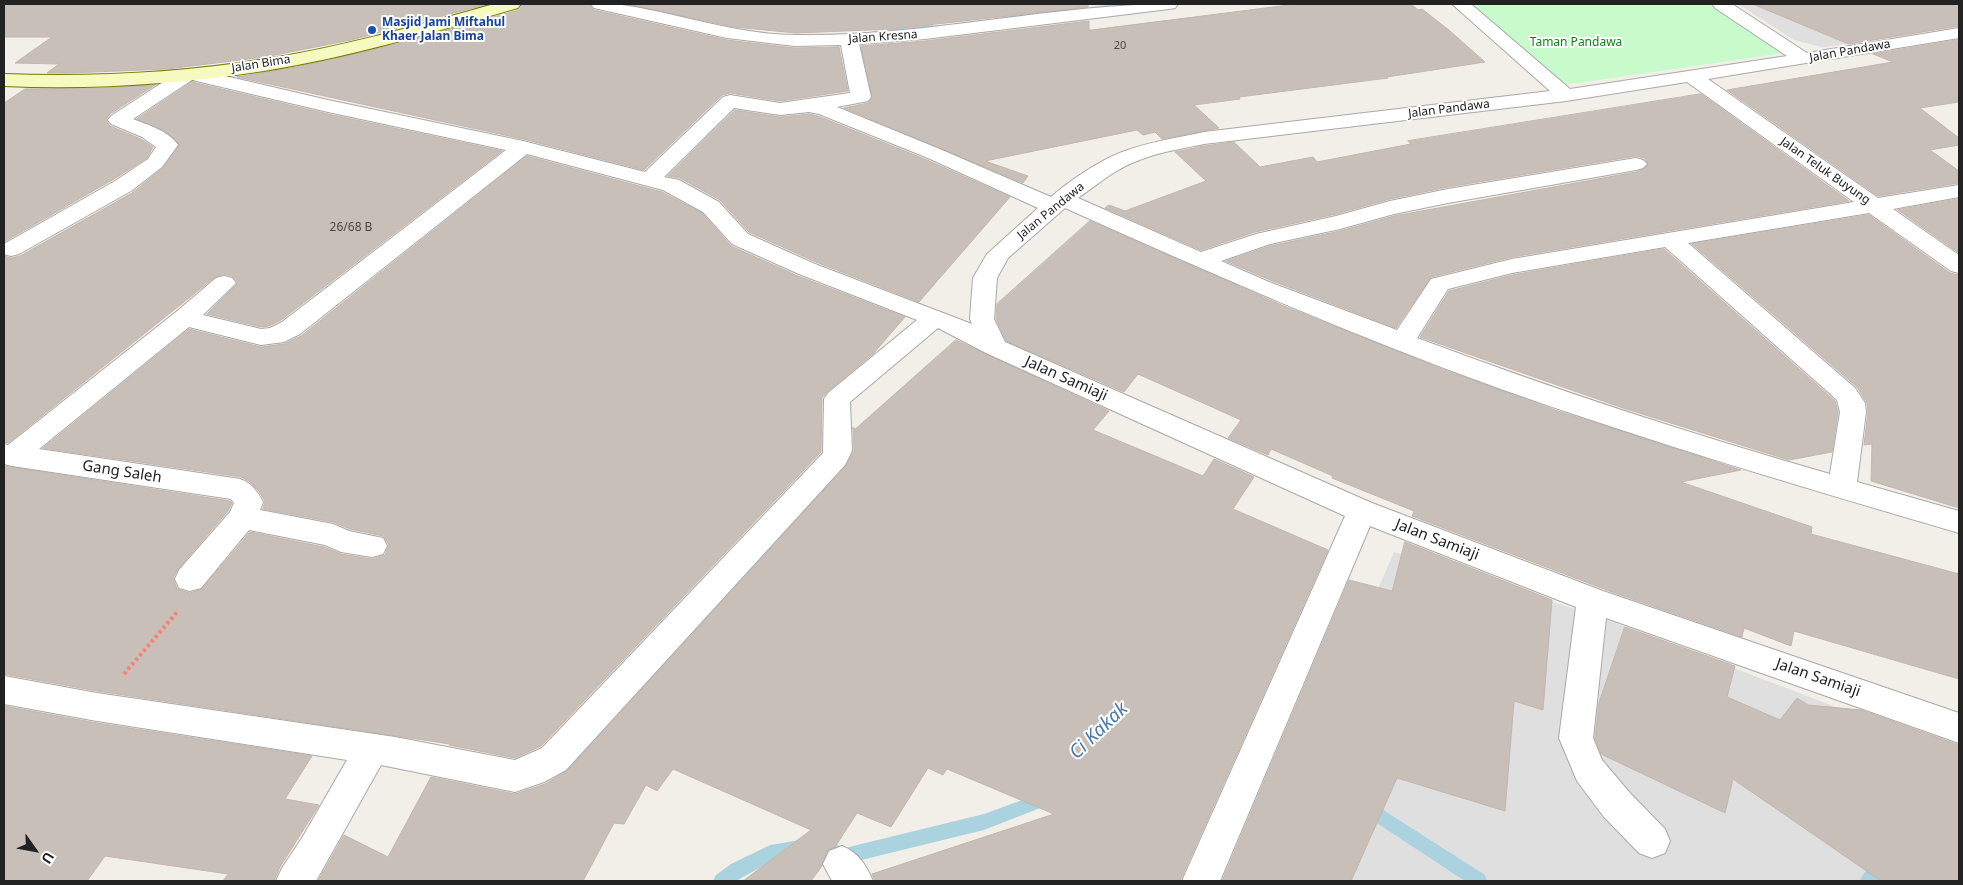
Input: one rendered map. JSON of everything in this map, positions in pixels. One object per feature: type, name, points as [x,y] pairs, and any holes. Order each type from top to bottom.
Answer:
[{"type":"street","name":"Jalan Bima","points":[[4,80],[94,80],[191,75],[267,64],[352,47],[512,4]]},
{"type":"street","name":"Jalan Kresna","points":[[600,4],[727,33],[795,41],[849,40],[924,34],[1006,16],[1169,4]]},
{"type":"street","points":[[1460,4],[1566,95]]},
{"type":"street","points":[[1721,4],[1804,59]]},
{"type":"street","name":"Jalan Pandawa","points":[[995,347],[982,318],[985,278],[999,254],[1058,203],[1096,174],[1128,157],[1152,149],[1204,138],[1566,95],[1804,59],[1959,33]]},
{"type":"street","points":[[649,180],[730,101],[780,109],[862,97],[849,40]]},
{"type":"street","name":"Jalan Samiaji","points":[[191,75],[524,147],[671,186],[711,207],[740,239],[807,269],[956,326],[995,347],[1362,511],[1592,600],[1959,728]]},
{"type":"street","points":[[11,249],[123,186],[155,163],[168,145],[118,120],[191,75]]},
{"type":"street","name":"Jalan Teluk Buyung","points":[[1691,76],[1959,266]]},
{"type":"street","points":[[810,106],[824,109],[1200,260],[1261,287],[1506,381],[1705,448],[1959,522]]},
{"type":"street","points":[[185,318],[261,337],[275,336],[291,328],[524,147]]},
{"type":"street","points":[[1200,260],[1264,239],[1340,222],[1390,208],[1448,196],[1636,164]]},
{"type":"street","points":[[1402,342],[1439,284],[1512,266],[1959,191]]},
{"type":"street","points":[[1669,239],[1846,394],[1852,403],[1853,412],[1842,489]]},
{"type":"street","points":[[8,455],[185,318],[224,283]]},
{"type":"street","points":[[4,690],[97,707],[372,749],[515,776],[532,771],[554,759],[835,458],[838,451],[837,399],[935,318]]},
{"type":"street","name":"Gang Saleh","points":[[8,455],[241,504],[333,535],[341,541],[372,546]]},
{"type":"street","points":[[190,579],[241,504]]},
{"type":"street","points":[[1201,881],[1362,511]]},
{"type":"street","points":[[1592,600],[1576,738],[1589,770],[1617,805],[1652,841]]},
{"type":"street","points":[[295,881],[315,850],[372,749]]},
{"type":"path","points":[[97,707],[186,601],[190,579]]},
{"type":"shaded area","points":[[1738,4],[1959,4],[1959,21],[1850,44],[1822,47],[1794,40]]},
{"type":"shaded area","points":[[1394,552],[1600,617],[1959,754],[1959,881],[1250,881]]},
{"type":"green space","name":"Taman Pandawa","points":[[1469,4],[1711,4],[1784,53],[1564,85]]},
{"type":"building","points":[[4,4],[488,4],[351,40],[265,57],[167,69],[47,73],[59,64],[15,63],[52,37],[4,37]]},
{"type":"building","points":[[523,4],[589,4],[594,10],[727,40],[795,48],[839,47],[848,91],[780,101],[730,93],[722,95],[644,170],[523,139],[237,77],[297,67],[393,45],[519,10]]},
{"type":"building","points":[[627,4],[1088,4],[1088,7],[892,29],[796,33],[734,27]]},
{"type":"building","points":[[1297,4],[1411,4],[1418,10],[1422,9],[1485,62],[1388,78],[1239,97],[1240,99],[1194,105],[1219,128],[1162,139],[1155,132],[1143,135],[1137,130],[985,161],[1028,176],[1023,183],[844,108],[868,103],[872,98],[861,46],[925,41],[1089,21],[1089,30]]},
{"type":"building","points":[[1753,4],[1959,4],[1959,26],[1849,44]]},
{"type":"building","points":[[1959,40],[1959,102],[1920,108],[1959,138],[1959,145],[1930,150],[1959,171],[1959,183],[1878,196],[1727,90],[1893,62],[1873,54]]},
{"type":"building","points":[[192,82],[328,114],[502,151],[281,320],[269,326],[261,327],[207,314],[238,283],[232,276],[224,274],[215,277],[8,443],[4,442],[4,256],[11,258],[20,256],[132,193],[163,168],[179,144],[165,131],[137,119]]},
{"type":"building","points":[[155,85],[110,114],[106,120],[110,126],[141,139],[153,147],[147,158],[4,242],[4,103],[25,89]]},
{"type":"building","points":[[1701,94],[1849,201],[1512,257],[1431,277],[1396,328],[1270,280],[1226,261],[1270,246],[1340,231],[1394,216],[1636,172],[1644,169],[1648,163],[1644,158],[1636,156],[1448,187],[1255,232],[1201,250],[1105,208],[1109,205],[1125,211],[1206,181],[1175,152],[1204,146],[1234,142],[1260,167],[1313,157],[1317,162],[1411,144],[1408,141]]},
{"type":"building","points":[[735,110],[780,117],[809,114],[818,116],[927,160],[1010,197],[919,302],[816,262],[749,232],[720,200],[680,178],[668,176]]},
{"type":"building","points":[[527,156],[662,192],[702,213],[731,246],[798,276],[905,317],[873,354],[822,398],[821,452],[541,746],[515,758],[450,744],[97,691],[4,674],[4,466],[230,501],[232,503],[228,511],[178,569],[173,578],[177,589],[190,593],[202,589],[250,532],[324,547],[341,554],[372,559],[385,555],[389,545],[383,536],[350,529],[333,522],[263,509],[265,501],[258,490],[249,481],[241,477],[43,448],[189,329],[261,347],[284,344],[301,336]]},
{"type":"building","points":[[1959,199],[1959,253],[1898,210]]},
{"type":"building","points":[[1869,215],[1950,273],[1959,275],[1959,508],[1871,481],[1872,444],[1864,445],[1868,412],[1867,403],[1857,387],[1692,244]]},
{"type":"building","points":[[1090,221],[1279,304],[1442,369],[1555,410],[1741,470],[1681,482],[1812,527],[1811,534],[1959,574],[1959,679],[1794,631],[1791,646],[1744,628],[1742,637],[1612,592],[1412,516],[1414,511],[1332,478],[1333,476],[1271,449],[1268,455],[1228,438],[1241,420],[1138,374],[1124,392],[1006,341],[996,319],[997,304]]},
{"type":"building","points":[[1664,249],[1835,401],[1838,412],[1832,452],[1789,460],[1623,408],[1420,337],[1449,291],[1512,275]]},
{"type":"building","points":[[956,340],[1109,411],[1093,430],[1203,476],[1214,459],[1254,477],[1233,509],[1328,550],[1180,881],[875,881],[872,874],[1054,814],[947,769],[943,775],[928,768],[891,827],[857,813],[835,847],[827,850],[822,866],[811,881],[743,881],[811,830],[673,769],[657,791],[646,785],[624,824],[614,823],[583,881],[318,881],[344,835],[388,857],[431,777],[515,794],[545,784],[567,771],[846,466],[854,451],[853,427],[855,429]]},
{"type":"building","points":[[1405,542],[1552,600],[1543,710],[1514,701],[1505,811],[1397,778],[1351,881],[1222,881],[1349,580],[1392,591]]},
{"type":"building","points":[[1625,627],[1735,666],[1727,697],[1780,720],[1797,698],[1808,705],[1861,710],[1959,745],[1959,881],[1881,881],[1733,779],[1725,813],[1601,754],[1595,738],[1599,703]]},
{"type":"building","points":[[4,706],[97,723],[312,756],[285,799],[319,805],[280,867],[274,881],[223,881],[228,874],[105,856],[87,881],[4,881]]},
{"type":"waterway","points":[[1083,10],[1132,4]]},
{"type":"waterway","points":[[873,33],[930,27]]},
{"type":"waterway","name":"Ci Kakak","points":[[722,881],[737,870],[770,853],[818,845],[845,856],[984,822],[1047,798]]},
{"type":"waterway","name":"Ci Kakak","points":[[1366,807],[1479,881]]},
{"type":"waterway","name":"Ci Kakak","points":[[1868,881],[1886,865]]},
{"type":"place","name":"Masjid Jami Miftahul Khaer Jalan Bima","points":[[372,30]]}]
